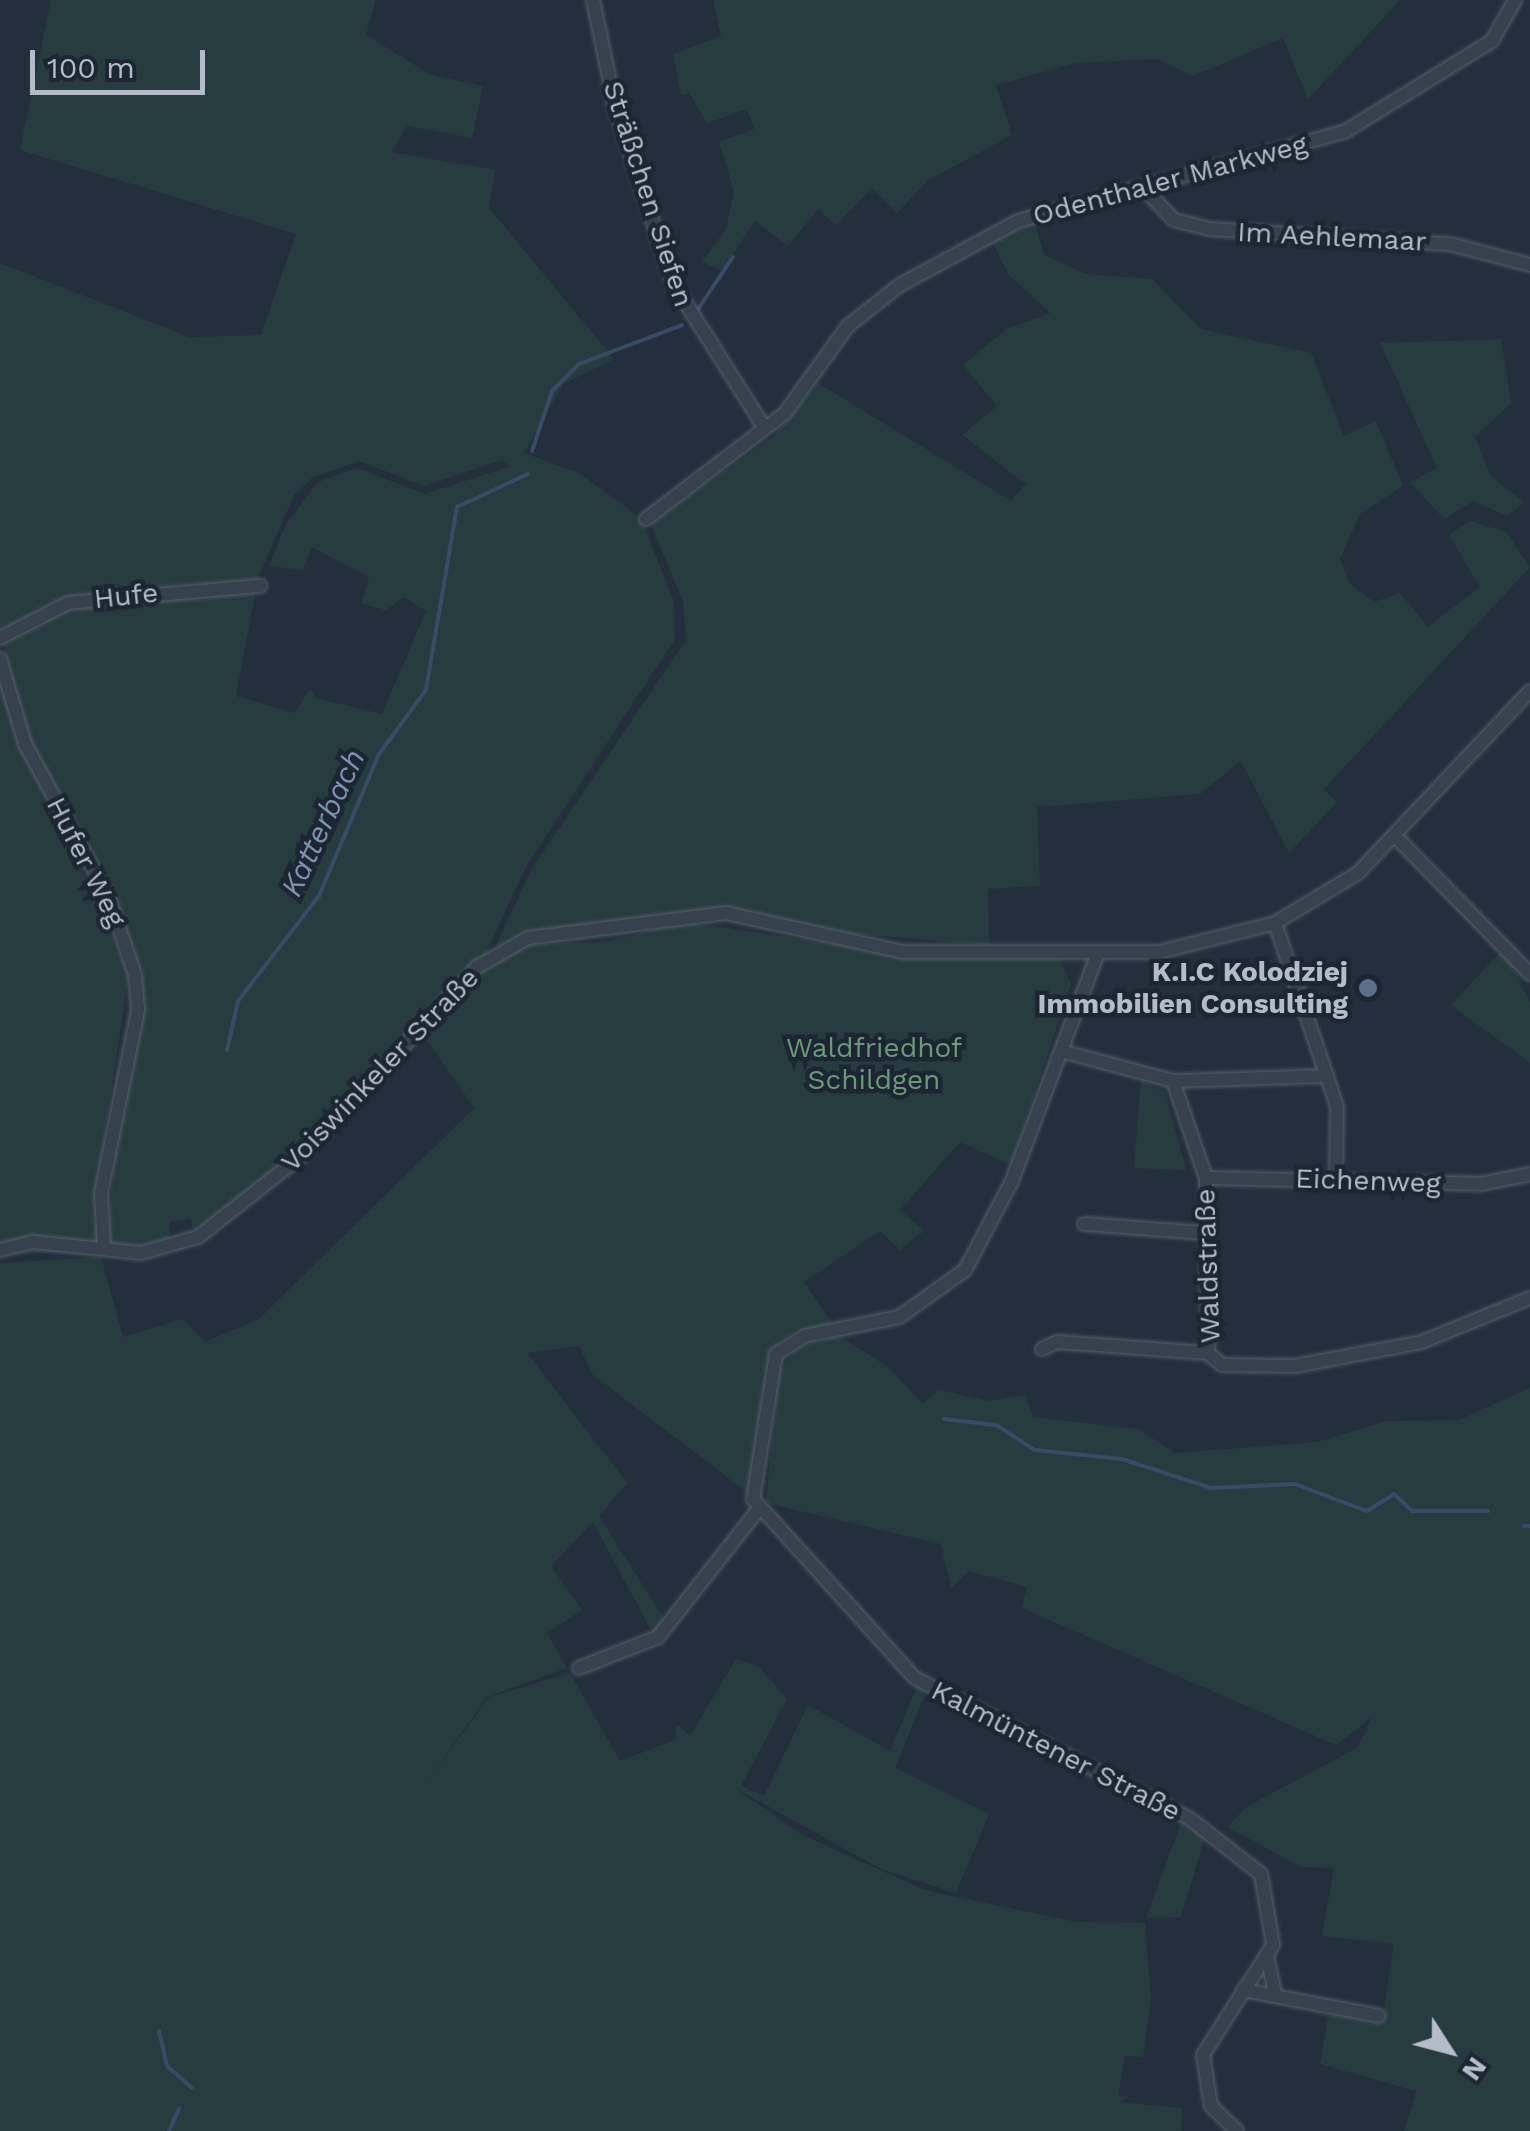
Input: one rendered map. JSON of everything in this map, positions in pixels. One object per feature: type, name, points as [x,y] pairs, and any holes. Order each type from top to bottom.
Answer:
[{"type":"street","name":"Sträßchen Siefen","points":[[594,0],[614,106],[677,293],[764,427]]},
{"type":"street","name":"Odenthaler Markweg","points":[[646,518],[798,398],[848,326],[900,285],[1018,221],[1148,192],[1346,131],[1492,42],[1516,0]]},
{"type":"street","name":"Im Aehlemaar","points":[[1148,192],[1174,220],[1209,228],[1450,244],[1530,264]]},
{"type":"street","name":"Hufe","points":[[0,638],[68,603],[260,586]]},
{"type":"street","name":"Hufer Weg","points":[[0,659],[25,744],[109,898],[135,974],[138,1010],[101,1193],[104,1248]]},
{"type":"street","name":"Voiswinkeler Straße","points":[[0,1250],[104,1248],[141,1253],[198,1236],[300,1156],[477,967],[528,938],[726,913],[904,952],[1098,953],[1176,951],[1276,922],[1348,881],[1530,690]]},
{"type":"street","points":[[1395,836],[1529,968]]},
{"type":"street","points":[[1276,922],[1337,1106],[1336,1180]]},
{"type":"street","points":[[579,1668],[658,1637],[758,1510],[776,1354],[805,1336],[902,1316],[957,1280],[997,1213],[1065,1052],[1098,953]]},
{"type":"street","points":[[1065,1052],[1173,1081],[1327,1076]]},
{"type":"street","name":"Waldstraße","points":[[1173,1081],[1206,1178],[1208,1353],[1248,1369],[1294,1366],[1422,1342],[1530,1298]]},
{"type":"street","name":"Eichenweg","points":[[1206,1178],[1481,1184],[1530,1174]]},
{"type":"street","points":[[1084,1224],[1204,1233]]},
{"type":"street","points":[[1042,1349],[1057,1342],[1208,1353]]},
{"type":"street","name":"Kalmüntener Straße","points":[[758,1510],[928,1688],[1190,1819],[1258,1871],[1270,1891],[1266,1956],[1275,1995]]},
{"type":"street","points":[[1237,2131],[1211,2106],[1203,2054],[1266,1956]]},
{"type":"street","points":[[1242,1990],[1379,2016]]},
{"type":"green space","points":[[51,0],[376,0],[366,35],[431,75],[483,86],[472,138],[407,126],[392,152],[495,170],[489,208],[614,359],[563,384],[524,453],[579,473],[641,518],[674,602],[675,639],[526,867],[483,959],[368,1072],[296,1158],[193,1231],[191,1219],[170,1222],[169,1245],[106,1250],[135,957],[32,748],[3,644],[70,606],[256,589],[236,696],[295,713],[310,688],[315,698],[382,714],[426,611],[404,597],[386,610],[361,603],[369,577],[312,547],[303,570],[269,566],[285,526],[318,482],[357,468],[425,494],[511,466],[502,460],[424,486],[359,461],[312,478],[294,495],[256,583],[53,605],[0,633],[0,263],[189,337],[261,335],[296,234],[20,150]]},
{"type":"green space","points":[[713,0],[1400,0],[1308,99],[1283,38],[1193,76],[1157,59],[1076,63],[996,85],[1012,135],[928,180],[897,213],[872,188],[836,225],[818,209],[788,246],[755,221],[722,270],[702,262],[726,229],[734,191],[719,142],[754,129],[747,109],[707,123],[689,93],[681,95],[673,54],[721,36]]},
{"type":"green space","points":[[1035,222],[1044,255],[1086,274],[1152,279],[1201,329],[1311,353],[1344,436],[1376,421],[1403,486],[1360,514],[1340,559],[1350,584],[1374,602],[1400,593],[1428,627],[1480,587],[1449,535],[1470,521],[1506,532],[1530,567],[1324,789],[1337,802],[1289,853],[1241,761],[1200,794],[1037,807],[1040,886],[988,889],[989,945],[846,933],[731,908],[535,931],[495,947],[531,870],[686,640],[683,601],[650,523],[773,437],[818,383],[1011,501],[1026,484],[962,435],[997,406],[963,365],[1005,330],[1050,313],[1008,274],[992,241]]},
{"type":"green space","points":[[1501,339],[1511,403],[1475,437],[1491,476],[1524,502],[1508,516],[1473,501],[1444,519],[1410,482],[1437,468],[1380,343]]},
{"type":"green space","points":[[0,669],[13,719],[129,974],[93,1211],[99,1250],[0,1255]]},
{"type":"green space","name":"Waldfriedhof Schildgen","points":[[688,922],[915,956],[1059,958],[1071,984],[1011,1165],[960,1142],[900,1210],[924,1231],[899,1250],[880,1231],[804,1282],[834,1326],[797,1330],[773,1348],[749,1494],[592,1374],[579,1346],[527,1353],[627,1483],[599,1516],[666,1622],[654,1636],[593,1522],[551,1566],[582,1610],[547,1633],[567,1668],[487,1697],[421,1790],[489,1697],[570,1673],[620,1761],[675,1740],[677,1724],[690,1736],[736,1659],[759,1667],[787,1699],[741,1786],[764,1796],[808,1705],[890,1751],[917,1686],[926,1692],[895,1768],[989,1814],[956,1893],[881,1869],[733,1787],[802,1835],[925,1890],[1076,1922],[1145,1923],[1151,2000],[1143,2057],[1125,2056],[1118,2095],[1130,2097],[1119,2102],[1182,2108],[1181,2131],[0,2131],[0,1263],[101,1257],[123,1337],[183,1319],[205,1342],[259,1319],[474,1108],[420,1030],[487,964],[523,944],[604,942]]},
{"type":"green space","points":[[1504,948],[1530,1002],[1530,1063],[1451,1005]]},
{"type":"green space","points":[[1141,1080],[1165,1092],[1186,1170],[1134,1168]]},
{"type":"green space","points":[[839,1336],[887,1366],[923,1404],[938,1390],[990,1401],[1026,1395],[1033,1417],[1138,1429],[1175,1453],[1317,1442],[1387,1421],[1459,1420],[1530,1388],[1530,2131],[1404,2131],[1416,2091],[1320,2064],[1329,2011],[1382,2021],[1394,1944],[1322,1936],[1334,1868],[1301,1867],[1228,1827],[1245,1808],[1357,1748],[1372,1717],[1336,1745],[1022,1608],[1027,1587],[969,1571],[951,1588],[941,1544],[766,1503],[777,1373],[799,1347]]},
{"type":"green space","points":[[1182,1820],[1206,1834],[1181,1917],[1146,1918]]},
{"type":"waterway","name":"Katterbach","points":[[696,312],[733,257]]},
{"type":"waterway","name":"Katterbach","points":[[532,451],[552,391],[579,364],[682,325]]},
{"type":"waterway","name":"Katterbach","points":[[227,1050],[238,1001],[319,896],[379,754],[426,690],[457,507],[528,474]]},
{"type":"waterway","points":[[944,1419],[996,1425],[1035,1450],[1122,1459],[1211,1488],[1295,1484],[1367,1511],[1394,1494],[1412,1511],[1488,1511]]},
{"type":"waterway","points":[[1524,1526],[1530,1526]]},
{"type":"waterway","points":[[159,2031],[167,2066],[192,2088]]},
{"type":"waterway","points":[[169,2131],[179,2109]]},
{"type":"place","name":"K.I.C Kolodziej Immobilien Consulting","points":[[1368,988]]}]
